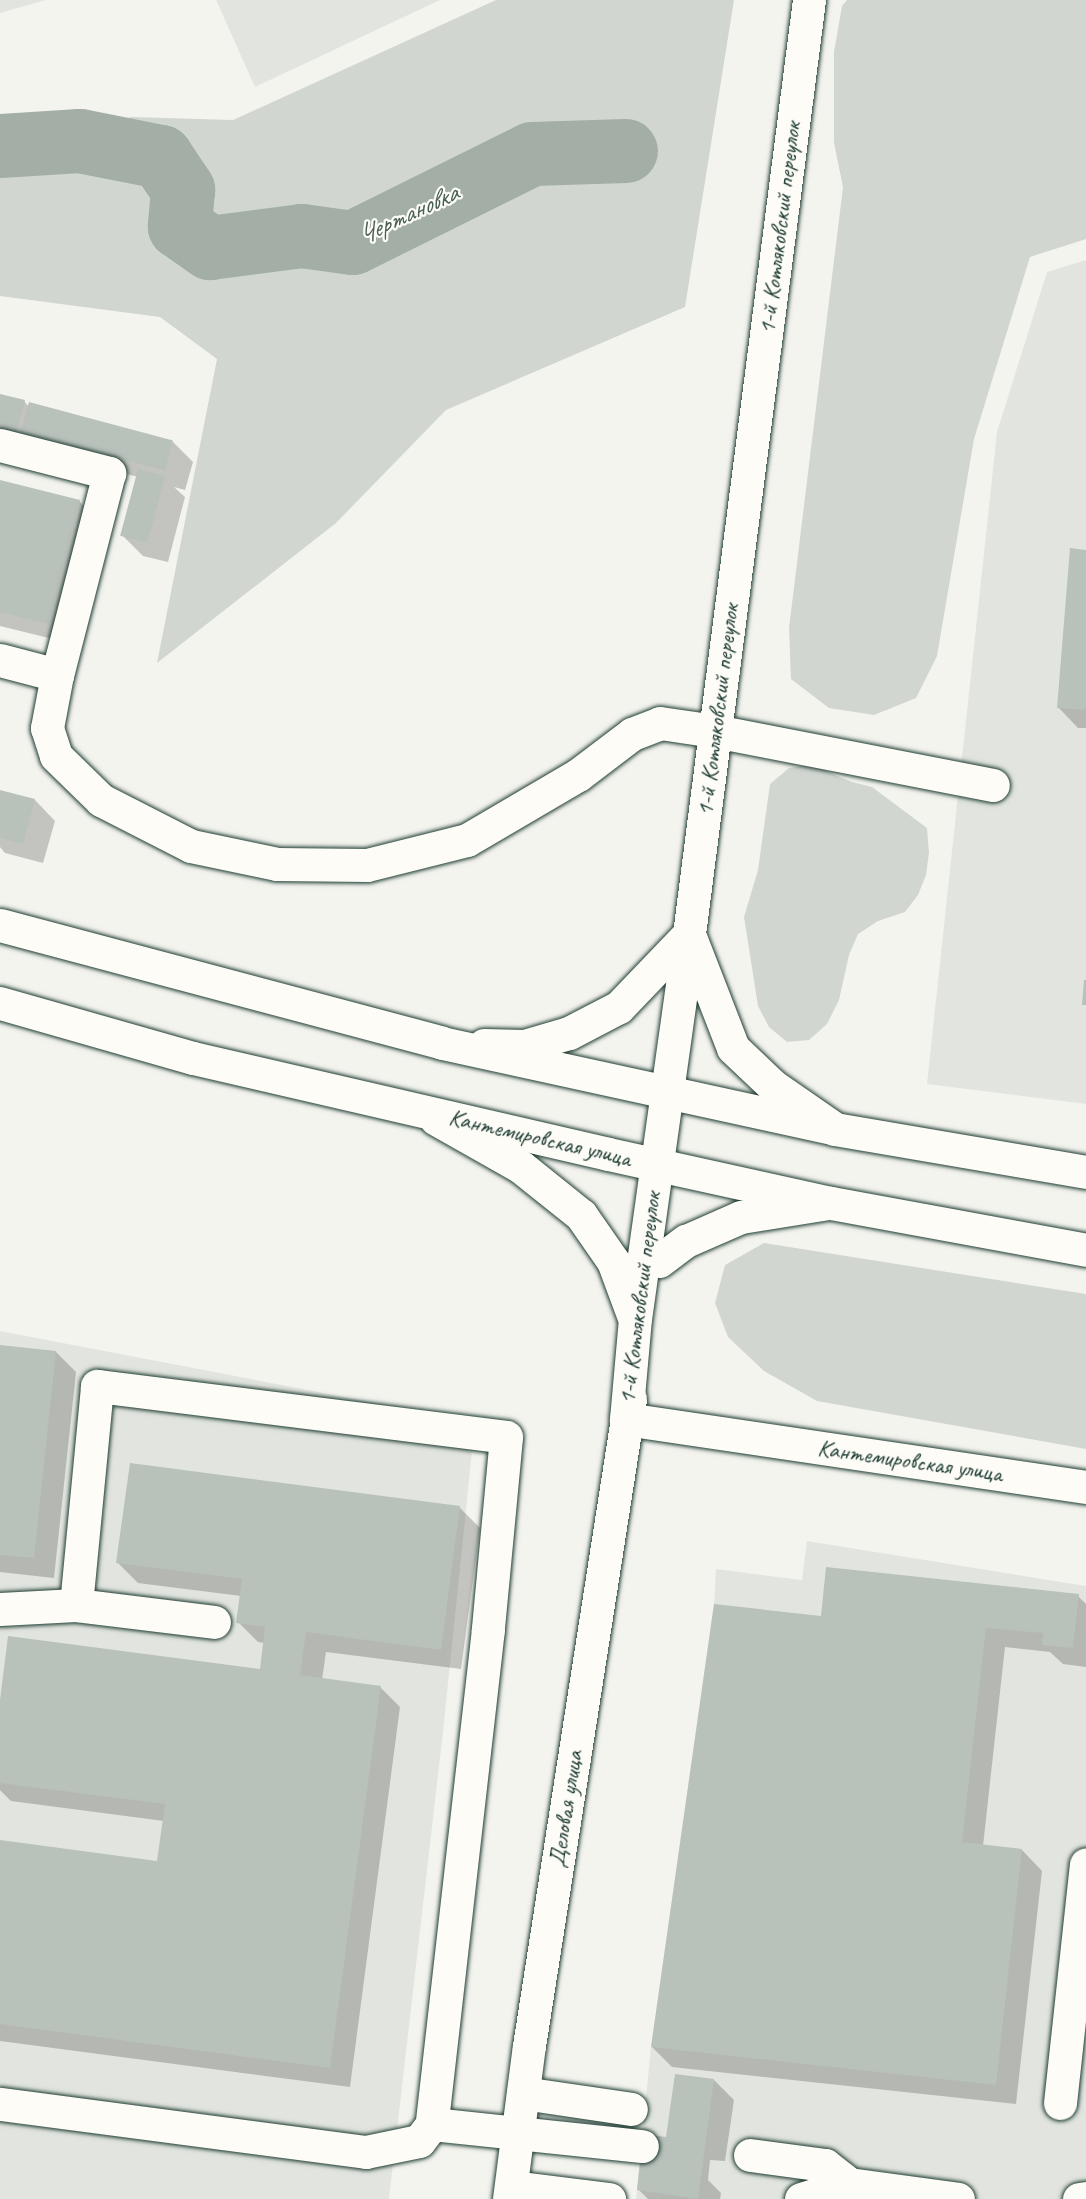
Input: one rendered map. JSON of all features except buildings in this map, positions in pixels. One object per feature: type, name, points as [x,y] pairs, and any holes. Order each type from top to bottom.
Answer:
[{"type":"street","name":"1-й Котляковский переулок","points":[[626,1419],[635,1319],[689,934],[809,0]]},
{"type":"street","points":[[0,445],[110,473],[57,675],[47,728],[56,756],[101,800],[191,846],[277,864],[367,865],[467,840],[578,775],[632,734],[660,723],[715,731],[993,785]]},
{"type":"street","points":[[0,660],[57,675]]},
{"type":"street","points":[[0,925],[442,1043],[666,1094],[835,1129],[1086,1172]]},
{"type":"street","points":[[442,1043],[524,1046],[569,1033],[619,1007],[689,934],[733,1048],[773,1086],[835,1129]]},
{"type":"street","name":"Кантемировская улица","points":[[0,1003],[193,1058],[424,1112],[655,1176],[831,1203],[1086,1250]]},
{"type":"street","points":[[424,1112],[521,1167],[581,1215],[613,1261],[635,1319]]},
{"type":"street","points":[[626,1419],[658,1261],[655,1176]]},
{"type":"street","points":[[658,1261],[687,1241],[741,1217],[831,1203]]},
{"type":"street","points":[[0,2104],[366,2152],[419,2142],[432,2124],[488,1629],[506,1437],[97,1386],[76,1605]]},
{"type":"street","name":"Кантемировская улица","points":[[626,1419],[1086,1487]]},
{"type":"street","name":"Деловая улица","points":[[510,2193],[523,2093],[626,1419]]},
{"type":"street","points":[[0,1609],[76,1605],[214,1622]]},
{"type":"street","points":[[1060,2103],[1086,1864]]},
{"type":"street","points":[[523,2093],[631,2109]]},
{"type":"street","points":[[432,2124],[518,2131],[642,2146]]},
{"type":"street","points":[[750,2155],[825,2165],[849,2184]]},
{"type":"street","points":[[801,2199],[849,2184],[958,2199]]},
{"type":"street","points":[[510,2193],[609,2199]]},
{"type":"street","points":[[1079,2199],[1086,2198]]},
{"type":"shaded area","points":[[0,0],[46,0],[0,13]]},
{"type":"shaded area","points":[[216,0],[440,0],[255,87]]},
{"type":"shaded area","points":[[496,0],[734,0],[685,307],[446,410],[336,523],[157,663],[217,359],[160,317],[0,296],[0,141],[132,117],[233,120]]},
{"type":"shaded area","points":[[847,0],[1086,0],[1086,239],[1030,257],[974,439],[937,656],[916,698],[874,715],[829,708],[791,679],[789,628],[843,187],[834,143],[834,52],[842,6]]},
{"type":"shaded area","points":[[1086,260],[1086,1104],[927,1084],[997,432],[1047,272]]},
{"type":"shaded area","points":[[811,765],[852,782],[872,787],[927,828],[929,853],[926,875],[918,895],[905,912],[878,921],[858,934],[849,955],[839,1000],[827,1024],[809,1040],[787,1042],[769,1027],[758,1006],[744,917],[758,870],[770,784],[789,768]]},
{"type":"shaded area","points":[[764,1243],[1086,1294],[1086,1449],[817,1401],[764,1371],[728,1337],[715,1303],[725,1265]]},
{"type":"shaded area","points":[[0,1331],[475,1422],[443,1732],[389,2199],[0,2199]]},
{"type":"shaded area","points":[[807,1541],[1086,1586],[1086,2199],[636,2199],[651,2047],[714,1604],[716,1569],[802,1580]]},
{"type":"waterway","name":"Чертановка","points":[[0,146],[80,141],[161,157],[183,190],[180,227],[210,248],[302,236],[353,243],[532,154],[626,151]]}]
